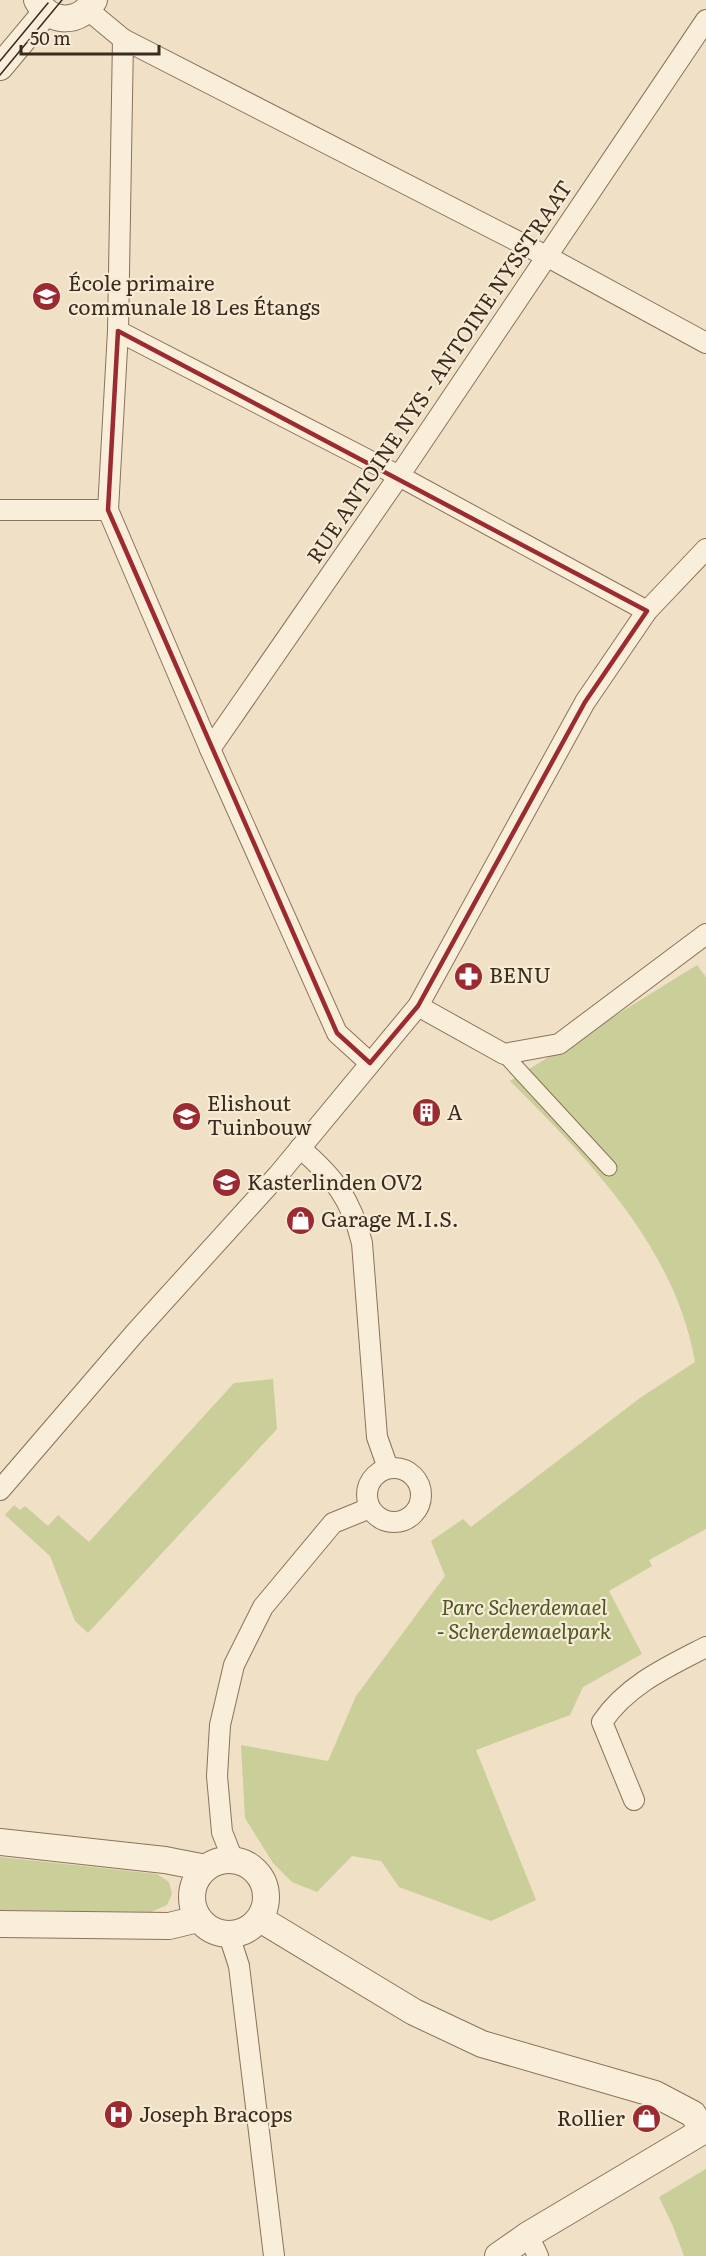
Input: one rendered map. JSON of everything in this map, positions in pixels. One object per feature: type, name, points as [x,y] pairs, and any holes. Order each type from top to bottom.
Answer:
[{"type":"street","points":[[0,67],[42,6],[59,18],[69,19],[91,5],[123,39],[548,257],[706,343]]},
{"type":"street","name":"RUE ANTOINE NYS - ANTOINE NYSSTRAAT","points":[[210,749],[399,476],[706,20]]},
{"type":"street","points":[[123,39],[118,331],[108,510],[210,749],[337,1033],[370,1063]]},
{"type":"street","points":[[118,331],[399,476],[646,611]]},
{"type":"street","points":[[0,510],[108,510]]},
{"type":"street","points":[[0,1490],[300,1148],[418,1006],[585,702],[646,611],[706,549]]},
{"type":"street","points":[[504,1054],[559,1044],[706,934]]},
{"type":"street","points":[[418,1006],[504,1054],[609,1168]]},
{"type":"street","points":[[300,1148],[341,1188],[356,1218],[362,1243],[377,1437],[388,1468]]},
{"type":"street","points":[[388,1468],[404,1469],[417,1479],[422,1494],[418,1509],[408,1520],[393,1523],[379,1519],[370,1508],[367,1496],[369,1484],[377,1474],[388,1468]]},
{"type":"street","points":[[233,1860],[222,1832],[217,1776],[220,1725],[234,1665],[263,1607],[333,1523],[370,1508]]},
{"type":"street","points":[[634,1800],[602,1722],[616,1702],[651,1676],[706,1647]]},
{"type":"street","points":[[0,1842],[165,1860],[206,1868]]},
{"type":"street","points":[[233,1860],[252,1867],[265,1884],[267,1896],[260,1919],[240,1933],[228,1935],[207,1927],[198,1919],[192,1907],[192,1894],[196,1879],[206,1868],[219,1861],[233,1860]]},
{"type":"street","points":[[0,1924],[170,1926],[198,1919]]},
{"type":"street","points":[[260,1919],[414,2012],[482,2044],[655,2094],[693,2114],[705,2130],[533,2245],[498,2256]]},
{"type":"street","points":[[228,1935],[239,1966],[274,2256]]},
{"type":"highlighted area","points":[[118,331],[647,611],[585,702],[418,1006],[370,1063],[337,1033],[108,510]]},
{"type":"green space","name":"Parc Scherdemael - Scherdemaelpark","points":[[697,965],[706,977],[706,1529],[649,1560],[652,1566],[609,1591],[642,1654],[583,1687],[570,1715],[476,1750],[536,1900],[491,1921],[399,1887],[381,1861],[352,1856],[317,1892],[292,1882],[273,1863],[245,1818],[241,1745],[328,1761],[356,1696],[445,1576],[431,1541],[463,1519],[471,1527],[640,1398],[695,1362],[685,1320],[669,1281],[649,1243],[598,1174],[510,1081]]},
{"type":"green space","points":[[273,1379],[277,1429],[88,1633],[75,1621],[50,1556],[5,1515],[14,1505],[20,1510],[25,1506],[48,1526],[58,1515],[89,1542],[234,1383]]},
{"type":"green space","points":[[0,1857],[157,1874],[169,1882],[172,1894],[167,1905],[151,1912],[0,1910]]},
{"type":"green space","points":[[706,2169],[706,2256],[684,2256],[659,2197]]},
{"type":"tram line","points":[[0,75],[62,0]]},
{"type":"tram line","points":[[0,61],[48,3]]},
{"type":"place","name":"École primaire communale 18 Les Étangs","points":[[47,296]]},
{"type":"place","name":"BENU","points":[[468,976]]},
{"type":"place","name":"A","points":[[426,1113]]},
{"type":"place","name":"Elishout Tuinbouw","points":[[186,1116]]},
{"type":"place","name":"Kasterlinden OV2","points":[[226,1183]]},
{"type":"place","name":"Garage M.I.S.","points":[[300,1220]]},
{"type":"place","name":"Joseph Bracops","points":[[118,2115]]},
{"type":"place","name":"Rollier","points":[[646,2119]]}]
